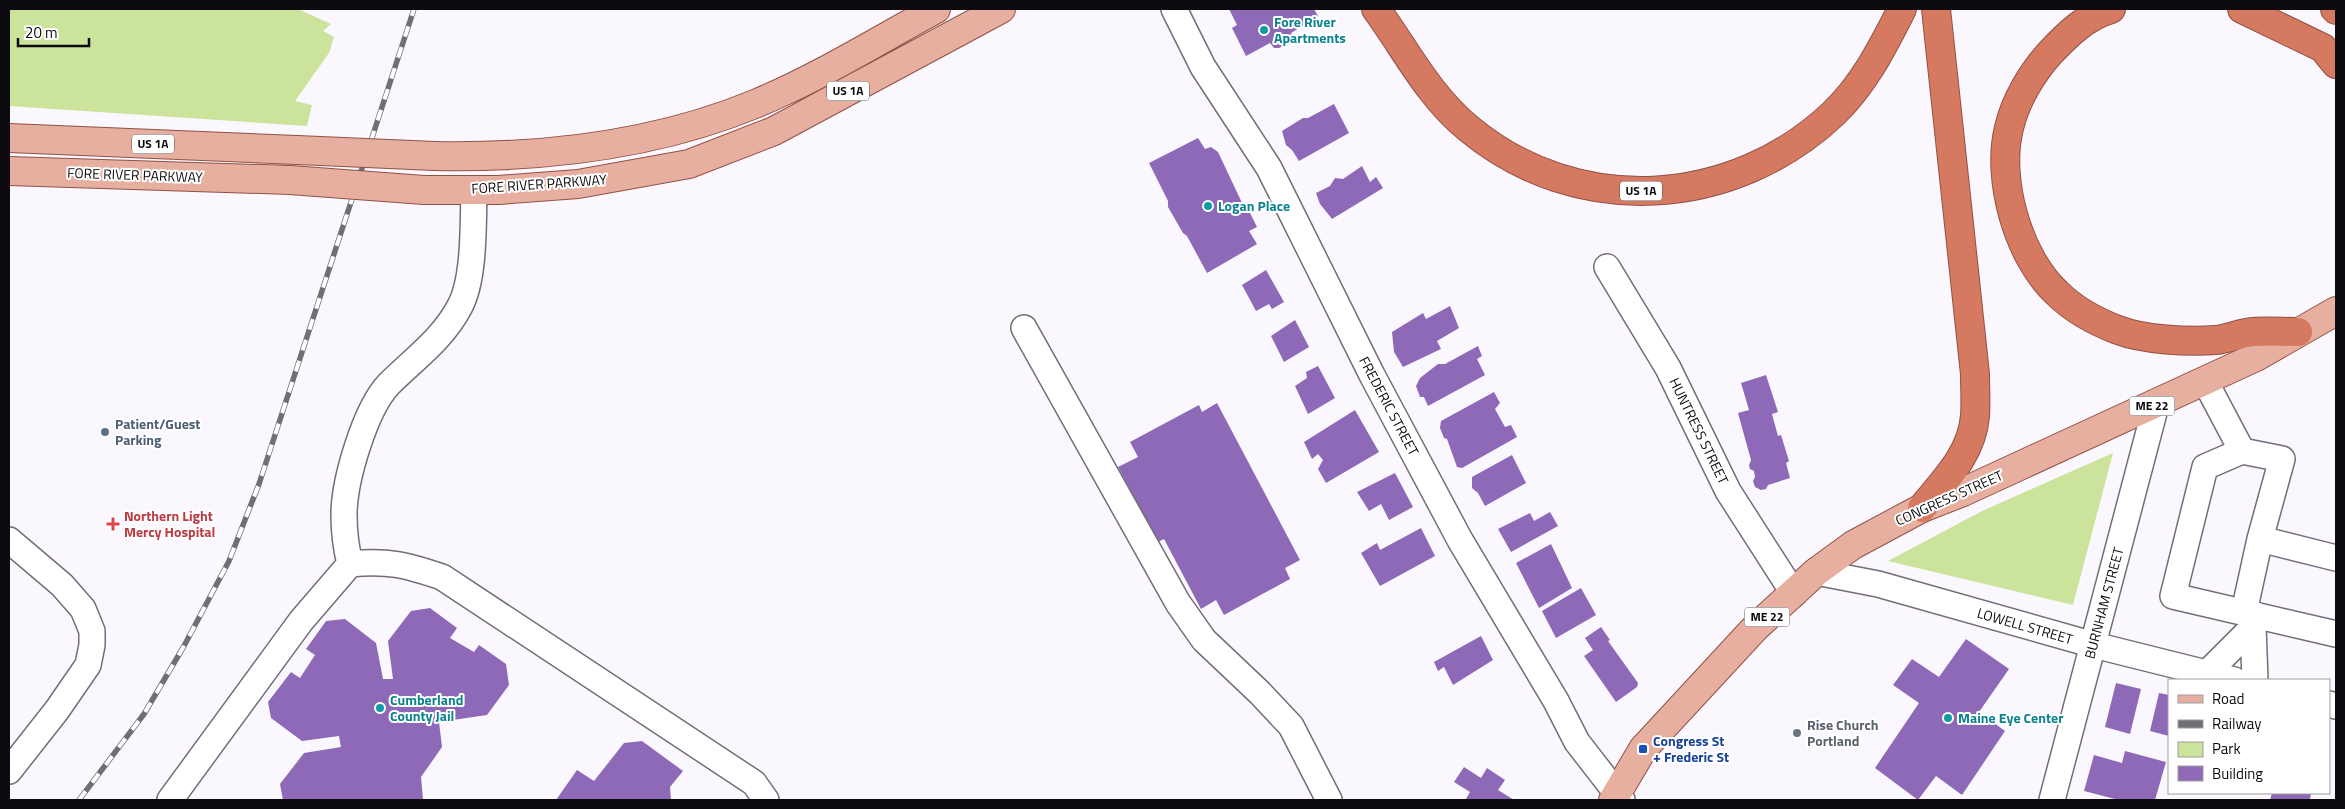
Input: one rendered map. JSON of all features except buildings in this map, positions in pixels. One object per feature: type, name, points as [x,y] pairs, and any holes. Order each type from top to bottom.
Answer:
[{"type":"highway","name":"US 1A","points":[[1382,14],[1408,59],[1432,92],[1469,128],[1490,144],[1514,158],[1568,180],[1624,190],[1653,191],[1681,189],[1734,177],[1799,142],[1834,112],[1864,79],[1902,9]]},
{"type":"highway","points":[[1922,508],[1961,460],[1970,439],[1975,417],[1975,374],[1936,9]]},
{"type":"highway","points":[[2111,9],[2102,11],[2068,33],[2042,62],[2020,97],[2008,128],[2005,162],[2010,203],[2021,238],[2034,265],[2056,293],[2086,315],[2120,331],[2150,337],[2208,340],[2252,332],[2298,332]]},
{"type":"highway","points":[[2242,9],[2329,56]]},
{"type":"highway","points":[[2288,9],[2329,56]]},
{"type":"main road","name":"US 1A","points":[[9,138],[494,157],[611,146],[677,130],[755,104],[826,69],[936,9]]},
{"type":"main road","name":"FORE RIVER PARKWAY","points":[[9,171],[290,180],[424,190],[474,190],[578,184],[689,164],[774,131],[1001,9]]},
{"type":"main road","name":"CONGRESS STREET","points":[[1617,798],[1643,749],[1754,628],[1794,594],[1816,572],[1853,545],[1922,508],[1963,492],[2206,381],[2334,315]]},
{"type":"street","name":"FREDERIC STREET","points":[[1174,9],[1203,67],[1269,168],[1372,375],[1460,540],[1556,701],[1577,742],[1617,798]]},
{"type":"street","points":[[170,800],[301,621],[350,564],[344,514],[354,458],[370,410],[383,392],[438,340],[461,305],[470,272],[474,190]]},
{"type":"street","name":"HUNTRESS STREET","points":[[1607,267],[1668,368],[1728,491],[1794,594]]},
{"type":"street","points":[[1024,328],[1178,603],[1204,640],[1260,692],[1291,726],[1329,800]]},
{"type":"street","points":[[2206,381],[2242,451]]},
{"type":"street","name":"BURNHAM STREET","points":[[2052,800],[2156,404]]},
{"type":"street","points":[[2255,679],[2251,618],[2260,539],[2282,459],[2242,451],[2205,467],[2173,596],[2251,618],[2336,634]]},
{"type":"street","points":[[2260,539],[2336,558]]},
{"type":"street","points":[[9,540],[62,585],[83,609],[92,631],[92,645],[88,665],[57,710],[9,771]]},
{"type":"street","points":[[350,564],[399,564],[442,577],[754,783],[766,800]]},
{"type":"street","name":"LOWELL STREET","points":[[1816,572],[1878,584],[2094,645],[2229,679]]},
{"type":"street","points":[[2206,674],[2251,618]]},
{"type":"green space","points":[[9,9],[298,9],[331,24],[323,31],[334,37],[329,53],[295,101],[312,105],[307,126],[9,106]]},
{"type":"green space","points":[[2113,453],[2073,605],[1888,561],[1982,511]]},
{"type":"railway","points":[[79,800],[144,714],[184,646],[229,561],[259,484],[414,9]]},
{"type":"place","name":"Fore River Apartments","points":[[1264,30]]},
{"type":"place","name":"Logan Place","points":[[1208,206]]},
{"type":"place","name":"Patient/Guest Parking","points":[[105,432]]},
{"type":"place","name":"Northern Light Mercy Hospital","points":[[113,524]]},
{"type":"place","name":"Cumberland County Jail","points":[[380,708]]},
{"type":"place","name":"Maine Eye Center","points":[[1948,718]]},
{"type":"place","name":"Rise Church Portland","points":[[1797,733]]},
{"type":"place","name":"Congress St + Frederic St","points":[[1643,749]]}]
